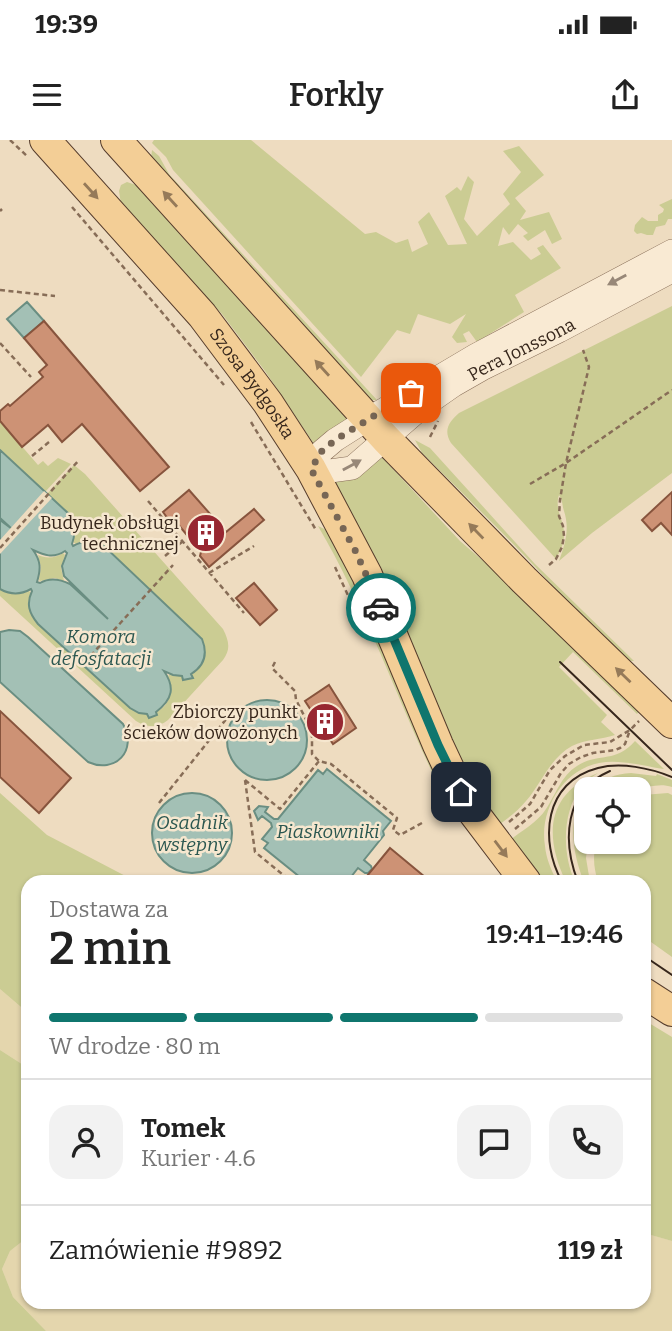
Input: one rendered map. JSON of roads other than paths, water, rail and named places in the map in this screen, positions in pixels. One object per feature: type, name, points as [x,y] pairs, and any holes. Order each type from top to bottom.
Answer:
[{"type":"main road","points":[[116,140],[377,429],[524,580],[672,723]]},
{"type":"main road","name":"Szosa Bydgoska","points":[[37,149],[202,316],[268,402],[311,469],[367,575],[452,775],[470,808],[521,875]]},
{"type":"main road","points":[[651,998],[672,1011]]},
{"type":"street","name":"Pera Jonssona","points":[[672,251],[476,355],[377,429],[352,468],[330,471],[311,469],[328,446],[377,429],[421,408],[482,369],[672,271]]},
{"type":"water","points":[[27,302],[44,321],[24,338],[7,319]]},
{"type":"water","points":[[0,450],[69,514],[74,529],[73,546],[89,542],[104,546],[202,639],[204,659],[191,674],[193,678],[183,680],[182,676],[164,671],[171,688],[169,698],[156,712],[157,715],[149,718],[147,714],[130,708],[38,624],[29,608],[31,589],[16,593],[0,589],[0,520],[12,529],[0,518]],"holes":[[[33,550],[53,556],[65,551],[67,553],[62,566],[64,576],[108,619],[70,584],[55,579],[37,582],[40,565]]]},
{"type":"water","name":"Komora defosfatacji","points":[[20,631],[28,637],[123,724],[128,743],[121,758],[107,765],[88,762],[0,682],[0,632]]},
{"type":"water","name":"Osadnik wstępny","points":[[267,700],[282,703],[295,712],[304,725],[307,740],[304,755],[295,768],[282,777],[267,780],[252,777],[239,768],[230,755],[227,740],[230,725],[239,712],[252,703]]},
{"type":"water","name":"Piaskowniki","points":[[327,769],[391,821],[383,831],[384,835],[364,860],[372,869],[368,873],[358,868],[352,875],[297,875],[264,848],[268,843],[262,839],[272,827],[271,823],[262,816],[258,820],[254,811],[259,806],[268,807],[265,812],[278,819],[318,770],[323,774]]},
{"type":"water","name":"Osadnik wstępny","points":[[192,793],[207,796],[220,805],[229,818],[232,833],[229,848],[220,861],[207,870],[192,873],[177,870],[164,861],[155,848],[152,833],[155,818],[164,805],[177,796]]},
{"type":"tram line","points":[[560,662],[672,770]]},
{"type":"tram line","points":[[559,875],[550,848],[549,831],[551,814],[566,786],[580,775],[607,766],[635,767],[672,777]]},
{"type":"tram line","points":[[576,875],[569,834],[575,804],[583,791],[610,771]]},
{"type":"tram line","points":[[651,961],[672,975]]},
{"type":"place","name":"Budynek obsługi technicznej","points":[[206,533]]},
{"type":"place","name":"Zbiorczy punkt ścieków dowożonych","points":[[325,722]]}]
